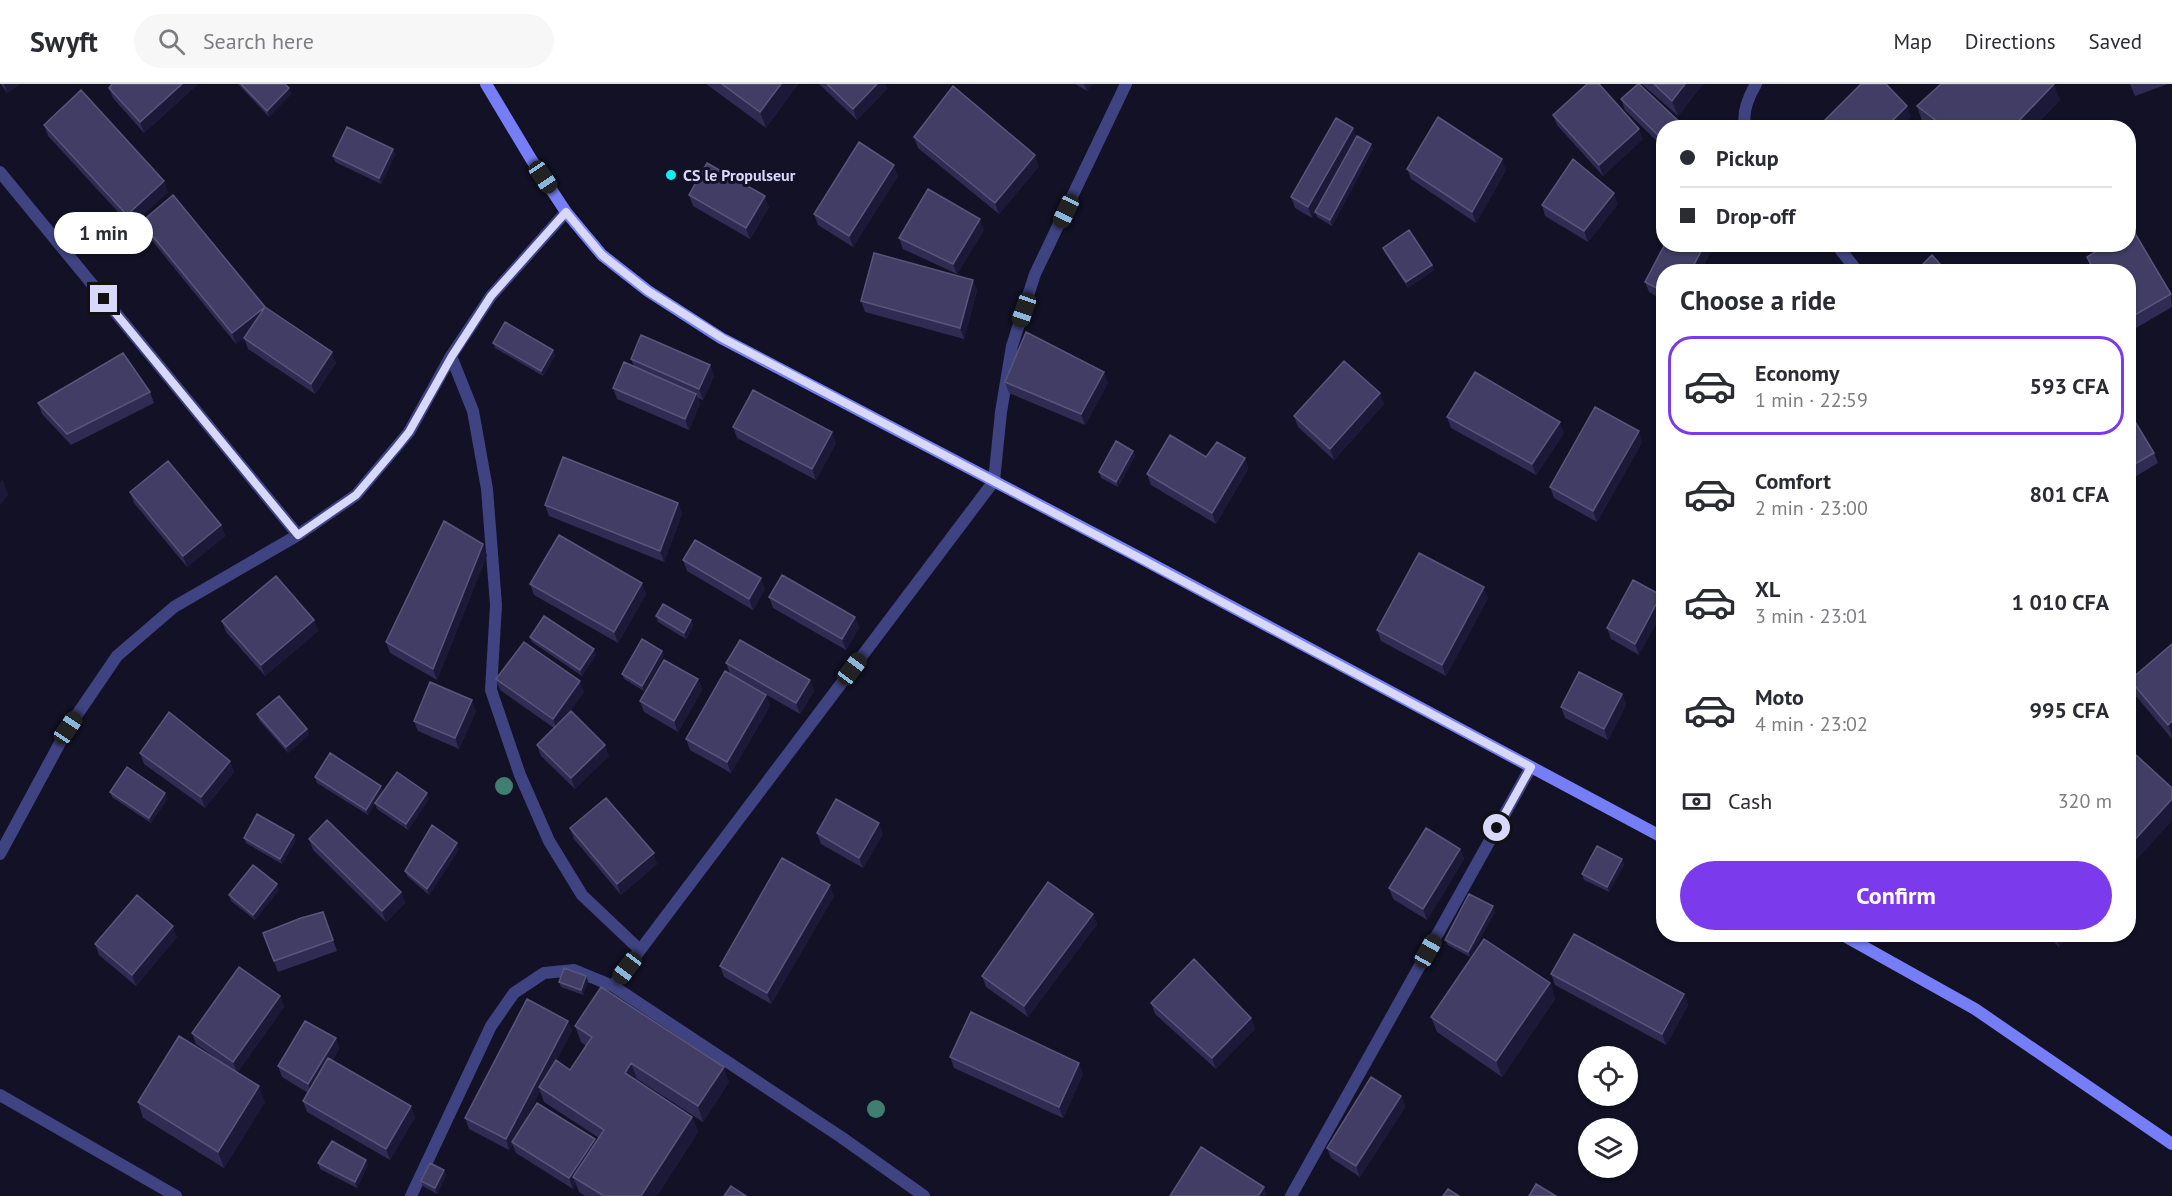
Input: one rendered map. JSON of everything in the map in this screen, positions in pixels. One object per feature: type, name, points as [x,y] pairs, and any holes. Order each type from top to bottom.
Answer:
[{"type":"main road","points":[[486,84],[566,212],[602,255],[648,291],[722,338],[1656,834]]},
{"type":"main road","points":[[1855,942],[1975,1009],[2172,1144]]},
{"type":"street","points":[[613,986],[994,481],[1001,412],[1012,346],[1032,284],[1126,84]]},
{"type":"street","points":[[1743,120],[1750,95],[1756,84]]},
{"type":"street","points":[[0,172],[298,535]]},
{"type":"street","points":[[0,854],[68,728],[117,656],[174,607],[298,535],[356,495],[409,432],[452,356],[491,296],[566,212]]},
{"type":"street","points":[[1842,252],[1852,264]]},
{"type":"street","points":[[452,356],[473,411],[487,489],[495,605],[491,690],[520,775],[549,841],[582,895],[640,950]]},
{"type":"street","points":[[1291,1196],[1531,767]]},
{"type":"street","points":[[411,1196],[491,1026],[514,993],[544,973],[574,970],[613,986],[841,1137],[924,1196]]},
{"type":"street","points":[[0,1095],[176,1196]]},
{"type":"building","points":[[112,84],[182,84],[140,122],[109,88]]},
{"type":"building","points":[[241,84],[285,84],[289,88],[267,111]]},
{"type":"building","points":[[722,84],[781,84],[760,112]]},
{"type":"building","points":[[827,84],[877,84],[853,109]]},
{"type":"building","points":[[1587,84],[1599,84],[1639,129],[1599,165],[1553,115]]},
{"type":"building","points":[[1639,84],[1677,120],[1656,120],[1656,133],[1621,99]]},
{"type":"building","points":[[1654,84],[1685,84],[1672,101]]},
{"type":"building","points":[[1861,84],[1886,84],[1907,106],[1893,120],[1825,120]]},
{"type":"building","points":[[1941,84],[2054,84],[2020,120],[1935,120],[1917,106]]},
{"type":"building","points":[[953,86],[1035,155],[995,203],[914,137]]},
{"type":"building","points":[[81,90],[164,181],[127,215],[44,125]]},
{"type":"building","points":[[1438,117],[1502,159],[1472,212],[1407,169]]},
{"type":"building","points":[[1336,118],[1353,128],[1308,207],[1291,197]]},
{"type":"building","points":[[347,127],[393,149],[379,178],[333,156]]},
{"type":"building","points":[[1357,136],[1371,144],[1330,220],[1315,212]]},
{"type":"building","points":[[859,142],[894,165],[849,236],[814,214]]},
{"type":"building","points":[[1573,159],[1614,193],[1584,231],[1542,205]]},
{"type":"building","points":[[707,163],[765,196],[746,228],[689,195]]},
{"type":"building","points":[[928,189],[980,219],[953,264],[899,238]]},
{"type":"building","points":[[173,195],[265,307],[232,333],[141,222]]},
{"type":"building","points":[[1409,230],[1432,265],[1406,282],[1383,248]]},
{"type":"building","points":[[2136,235],[2171,294],[2136,314],[2136,264],[2091,264],[2087,257],[2095,252],[2136,252]]},
{"type":"building","points":[[1661,252],[1701,252],[1694,264],[1656,264],[1656,288],[1645,282]]},
{"type":"building","points":[[874,253],[973,280],[960,328],[861,301]]},
{"type":"building","points":[[1932,255],[1940,264],[1923,264]]},
{"type":"building","points":[[265,307],[332,352],[311,384],[244,338]]},
{"type":"building","points":[[505,322],[553,350],[541,371],[493,343]]},
{"type":"building","points":[[1026,332],[1104,372],[1081,414],[1005,382]]},
{"type":"building","points":[[641,335],[710,365],[699,389],[631,359]]},
{"type":"building","points":[[123,353],[150,392],[67,434],[38,403]]},
{"type":"building","points":[[1344,361],[1380,393],[1330,449],[1294,416]]},
{"type":"building","points":[[624,362],[696,394],[685,419],[613,388]]},
{"type":"building","points":[[1475,372],[1560,422],[1532,464],[1447,417]]},
{"type":"building","points":[[753,390],[832,432],[812,469],[733,427]]},
{"type":"building","points":[[1595,407],[1639,431],[1593,511],[1550,487]]},
{"type":"building","points":[[2136,423],[2154,453],[2136,463]]},
{"type":"building","points":[[1170,435],[1206,457],[1217,442],[1245,458],[1212,513],[1147,474]]},
{"type":"building","points":[[1116,441],[1133,451],[1116,482],[1099,472]]},
{"type":"building","points":[[563,457],[678,503],[660,551],[545,505]]},
{"type":"building","points":[[168,461],[221,525],[183,556],[130,492]]},
{"type":"building","points":[[444,521],[483,544],[433,669],[386,642]]},
{"type":"building","points":[[559,535],[642,583],[614,632],[530,584]]},
{"type":"building","points":[[695,540],[761,578],[749,599],[683,560]]},
{"type":"building","points":[[1419,553],[1484,587],[1442,665],[1377,630]]},
{"type":"building","points":[[782,575],[855,617],[842,639],[769,597]]},
{"type":"building","points":[[276,576],[314,620],[261,665],[222,621]]},
{"type":"building","points":[[1633,580],[1656,592],[1656,604],[1635,644],[1607,628]]},
{"type":"building","points":[[663,604],[691,620],[684,633],[656,616]]},
{"type":"building","points":[[544,616],[594,649],[580,670],[530,637]]},
{"type":"building","points":[[642,639],[662,651],[642,686],[622,674]]},
{"type":"building","points":[[740,640],[810,680],[796,703],[726,663]]},
{"type":"building","points":[[524,642],[580,681],[553,719],[496,679]]},
{"type":"building","points":[[2172,644],[2172,721],[2168,725],[2136,687],[2136,675]]},
{"type":"building","points":[[664,660],[698,679],[674,721],[640,701]]},
{"type":"building","points":[[725,671],[766,695],[727,762],[686,739]]},
{"type":"building","points":[[1579,672],[1622,694],[1604,729],[1561,707]]},
{"type":"building","points":[[430,682],[472,700],[455,738],[414,721]]},
{"type":"building","points":[[279,696],[307,729],[286,747],[257,714]]},
{"type":"building","points":[[571,711],[605,745],[571,778],[537,745]]},
{"type":"building","points":[[169,712],[230,761],[201,797],[140,753]]},
{"type":"building","points":[[330,753],[381,786],[366,810],[315,777]]},
{"type":"building","points":[[2136,755],[2172,788],[2172,799],[2136,838]]},
{"type":"building","points":[[127,767],[165,793],[149,818],[110,792]]},
{"type":"building","points":[[397,772],[427,793],[406,824],[375,803]]},
{"type":"building","points":[[606,798],[654,853],[617,884],[570,828]]},
{"type":"building","points":[[836,799],[879,823],[859,858],[817,833]]},
{"type":"building","points":[[257,814],[294,835],[280,859],[244,838]]},
{"type":"building","points":[[327,820],[401,892],[382,911],[309,839]]},
{"type":"building","points":[[432,825],[457,843],[427,889],[405,871]]},
{"type":"building","points":[[1426,828],[1460,849],[1423,909],[1389,888]]},
{"type":"building","points":[[1597,846],[1622,859],[1607,887],[1582,874]]},
{"type":"building","points":[[782,858],[830,885],[767,993],[720,966]]},
{"type":"building","points":[[253,865],[277,884],[253,915],[229,895]]},
{"type":"building","points":[[1048,882],[1093,914],[1024,1006],[982,976]]},
{"type":"building","points":[[1469,894],[1493,906],[1468,952],[1445,940]]},
{"type":"building","points":[[137,895],[173,926],[132,975],[95,944]]},
{"type":"building","points":[[323,912],[333,940],[274,961],[263,933]]},
{"type":"building","points":[[1574,934],[1684,994],[1662,1034],[1551,974]]},
{"type":"building","points":[[1484,939],[1550,983],[1496,1061],[1431,1017]]},
{"type":"building","points":[[1194,959],[1251,1018],[1212,1058],[1151,1003]]},
{"type":"building","points":[[239,967],[280,996],[233,1062],[192,1033]]},
{"type":"building","points":[[564,968],[586,976],[581,990],[559,982]]},
{"type":"building","points":[[601,987],[724,1067],[698,1106],[631,1063],[625,1073],[692,1117],[641,1196],[604,1196],[573,1177],[604,1130],[539,1087],[556,1060],[570,1070],[592,1037],[575,1026]]},
{"type":"building","points":[[527,999],[568,1021],[506,1139],[465,1118]]},
{"type":"building","points":[[971,1012],[1079,1063],[1059,1107],[950,1057]]},
{"type":"building","points":[[305,1021],[336,1038],[308,1084],[278,1066]]},
{"type":"building","points":[[179,1036],[259,1086],[218,1152],[138,1102]]},
{"type":"building","points":[[328,1058],[411,1106],[386,1149],[303,1101]]},
{"type":"building","points":[[1371,1077],[1401,1096],[1356,1166],[1327,1148]]},
{"type":"building","points":[[537,1103],[595,1139],[569,1178],[512,1142]]},
{"type":"building","points":[[332,1141],[366,1160],[355,1182],[318,1163]]},
{"type":"building","points":[[1201,1147],[1264,1187],[1258,1196],[1170,1196]]},
{"type":"building","points":[[430,1163],[444,1170],[435,1188],[421,1181]]},
{"type":"building","points":[[1536,1184],[1556,1196],[1529,1196]]},
{"type":"building","points":[[731,1186],[746,1196],[724,1196]]},
{"type":"building","points":[[1448,1189],[1459,1196],[1443,1196]]},
{"type":"place","name":"CS le Propulseur","points":[[671,175]]},
{"type":"route","points":[[104,299],[298,535],[356,495],[396,448],[409,432],[452,356],[491,296],[566,212],[602,255],[648,291],[722,338],[1531,767],[1497,828]]}]
